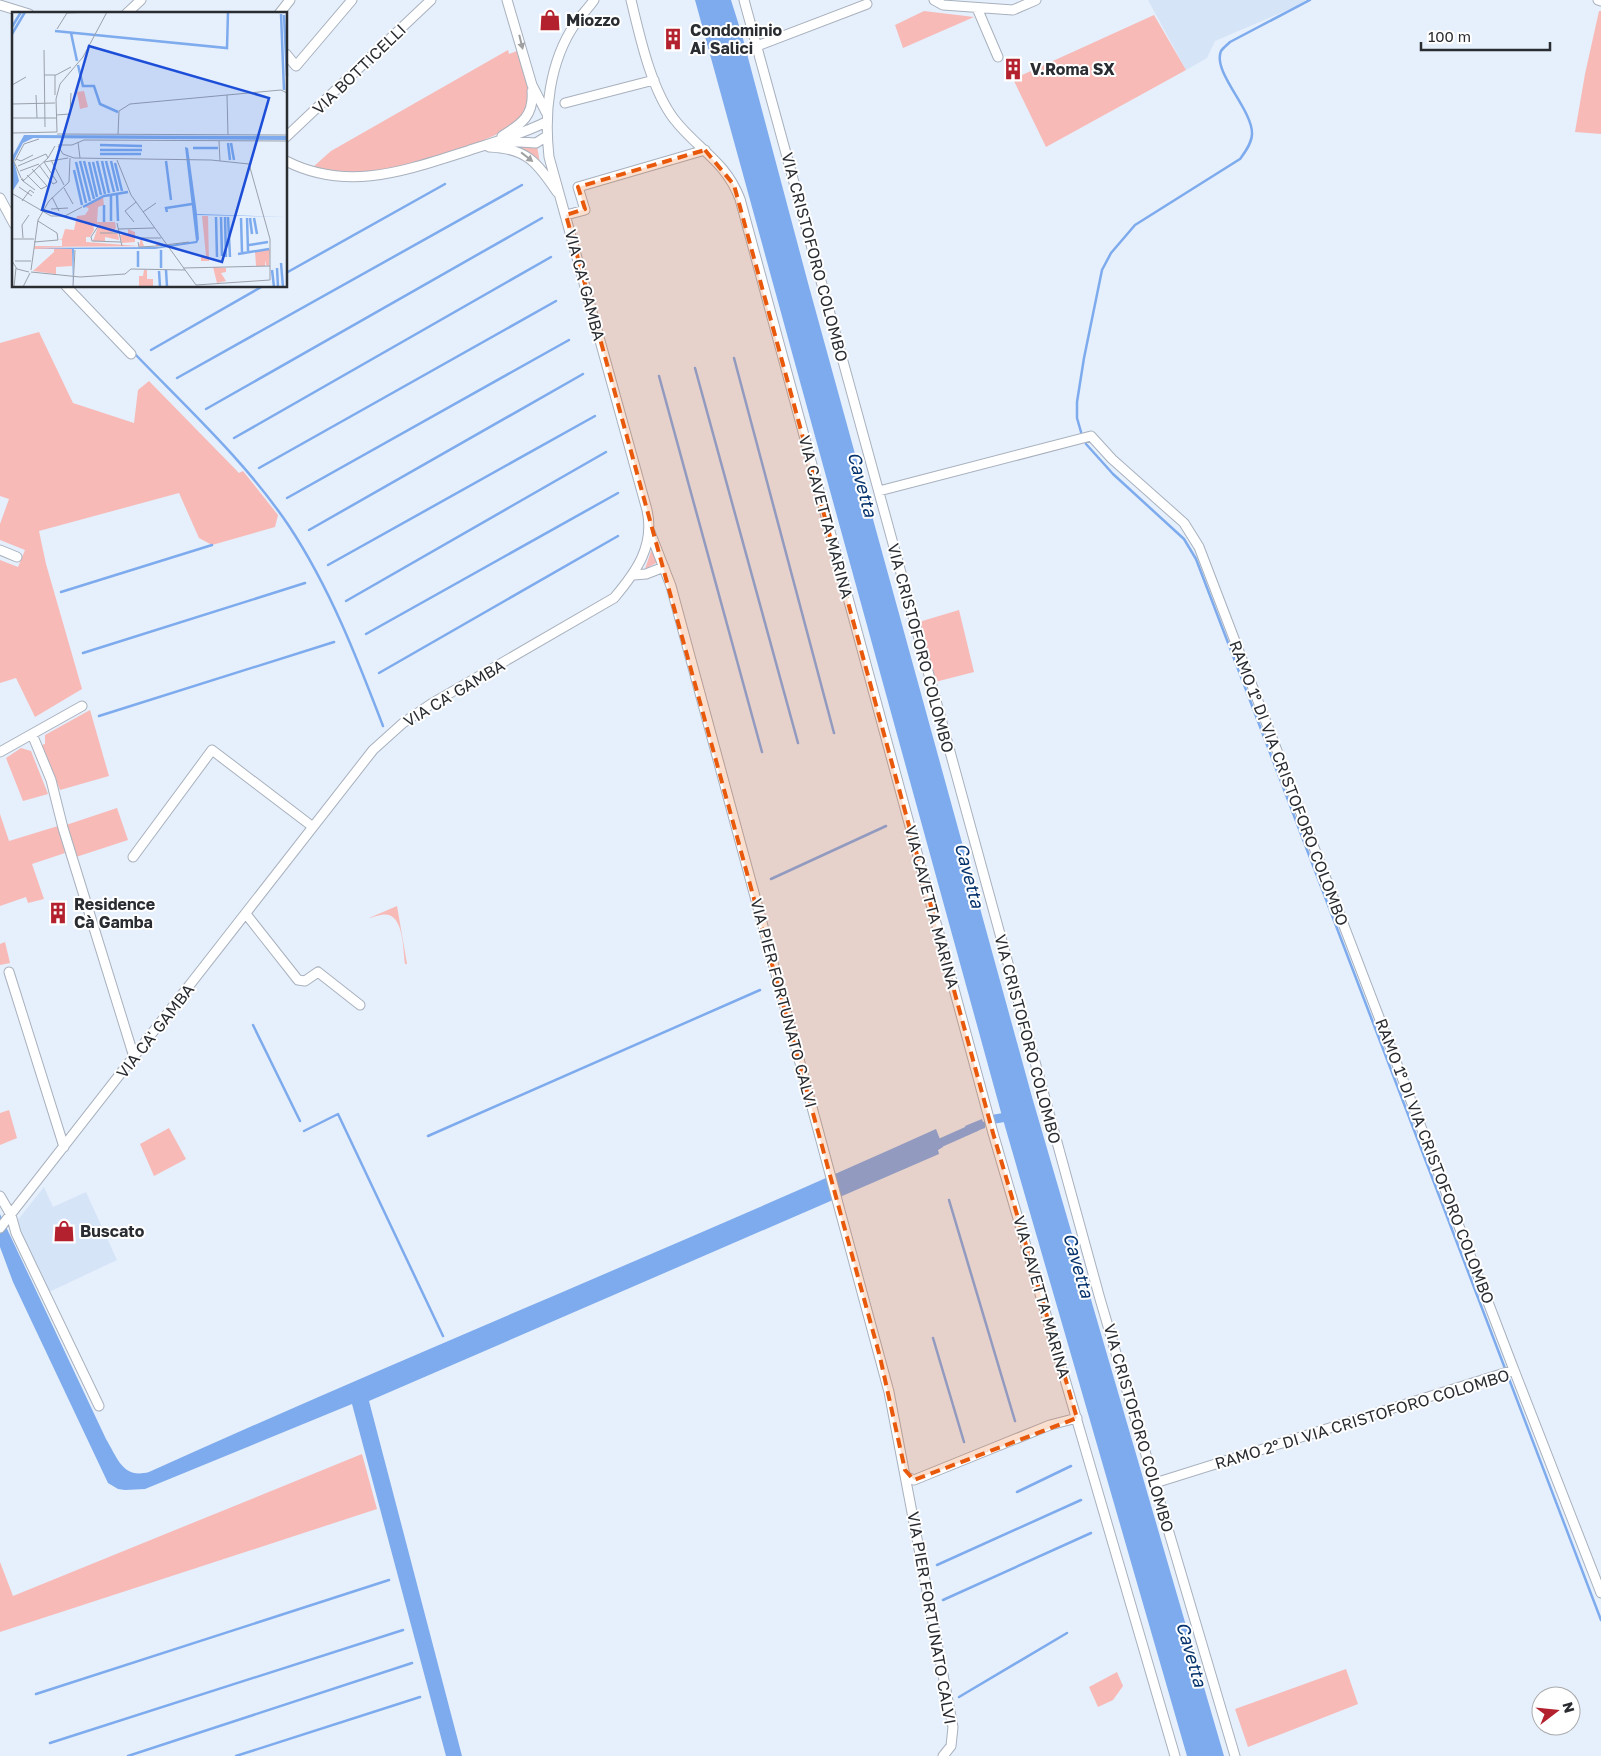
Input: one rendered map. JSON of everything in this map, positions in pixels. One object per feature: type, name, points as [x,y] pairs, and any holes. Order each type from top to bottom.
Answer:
[{"type":"street","points":[[128,12],[140,0]]},
{"type":"street","points":[[281,12],[290,0]]},
{"type":"street","points":[[288,56],[296,66],[352,0]]},
{"type":"street","name":"VIA BOTTICELLI","points":[[288,135],[431,0]]},
{"type":"street","points":[[288,162],[323,174],[351,178],[382,176],[486,145],[546,118],[532,85],[507,0]]},
{"type":"street","name":"VIA CA' GAMBA","points":[[5,1222],[363,761],[403,723],[431,704],[614,598],[634,575],[642,560],[650,532],[647,510],[549,157],[546,136],[546,118],[552,80],[561,50],[575,24],[594,0]]},
{"type":"street","name":"VIA CAVETTA MARINA","points":[[631,0],[662,101],[675,120],[726,170],[740,199],[993,1132],[1175,1756]]},
{"type":"street","name":"VIA CRISTOFORO COLOMBO","points":[[744,0],[1049,1115],[1235,1756]]},
{"type":"street","points":[[934,0],[943,6],[1013,10],[1022,3],[1036,0]]},
{"type":"street","points":[[757,46],[867,4]]},
{"type":"street","points":[[0,5],[23,12]]},
{"type":"street","points":[[977,8],[998,57]]},
{"type":"street","points":[[565,103],[654,80]]},
{"type":"street","points":[[486,145],[527,118],[532,106],[532,85]]},
{"type":"street","points":[[500,140],[536,142],[546,136]]},
{"type":"street","points":[[486,145],[517,150],[526,155],[541,170],[562,200]]},
{"type":"street","points":[[566,215],[585,210],[578,187],[705,150]]},
{"type":"street","points":[[0,198],[12,220]]},
{"type":"street","points":[[68,288],[124,344],[131,354]]},
{"type":"street","name":"RAMO 1° DI VIA CRISTOFORO COLOMBO","points":[[879,491],[1091,436],[1112,459],[1184,523],[1199,547],[1509,1372]]},
{"type":"street","name":"VIA PIER FORTUNATO CALVI","points":[[650,532],[664,567],[890,1392],[953,1727],[951,1746],[943,1756]]},
{"type":"street","points":[[0,550],[17,557]]},
{"type":"street","points":[[634,575],[646,574],[664,567]]},
{"type":"street","points":[[0,752],[82,706]]},
{"type":"street","points":[[32,734],[51,780],[63,828],[134,1057]]},
{"type":"street","points":[[133,857],[212,750],[313,827]]},
{"type":"street","points":[[246,914],[298,980],[305,982],[318,972],[360,1006]]},
{"type":"street","points":[[9,972],[64,1147]]},
{"type":"street","points":[[0,1196],[5,1222],[16,1233],[99,1406]]},
{"type":"street","name":"RAMO 2° DI VIA CRISTOFORO COLOMBO","points":[[1155,1483],[1509,1372],[1601,1593]]},
{"type":"street","points":[[907,1477],[914,1480],[1050,1425],[1077,1418]]},
{"type":"highlighted area","points":[[705,150],[734,185],[993,1133],[1077,1418],[914,1480],[905,1470],[880,1357],[570,231],[566,215],[585,209],[578,187]]},
{"type":"shaded area","points":[[1148,0],[1311,0],[1215,41],[1207,58],[1186,70]]},
{"type":"shaded area","points":[[924,11],[974,17],[903,48],[895,25]]},
{"type":"shaded area","points":[[1599,11],[1601,11],[1601,134],[1575,132],[1585,74]]},
{"type":"shaded area","points":[[1154,15],[1186,70],[1046,147],[1013,79]]},
{"type":"shaded area","points":[[508,50],[509,54],[517,51],[527,80],[529,103],[527,110],[518,121],[502,132],[454,151],[381,170],[360,173],[313,167],[331,151]]},
{"type":"shaded area","points":[[513,146],[537,146],[540,163]]},
{"type":"shaded area","points":[[39,332],[73,403],[134,423],[138,390],[149,381],[239,473],[243,471],[278,515],[275,527],[212,545],[199,538],[179,493],[39,531],[46,564],[82,689],[35,717],[16,678],[0,683],[0,560],[18,567],[25,550],[0,540],[0,524],[9,499],[0,496],[0,343]]},
{"type":"shaded area","points":[[652,548],[656,557],[656,563],[645,569]]},
{"type":"shaded area","points":[[959,610],[974,672],[935,682],[919,622]]},
{"type":"shaded area","points":[[90,710],[109,776],[60,790],[42,745],[45,744],[45,735]]},
{"type":"shaded area","points":[[21,748],[31,751],[48,794],[23,801],[6,758]]},
{"type":"shaded area","points":[[117,808],[128,840],[76,857],[66,825]]},
{"type":"shaded area","points":[[0,814],[9,841],[58,826],[65,853],[32,864],[44,899],[28,903],[26,897],[0,906]]},
{"type":"shaded area","points":[[397,906],[407,964],[405,964],[400,929],[394,918],[384,914],[369,918]]},
{"type":"shaded area","points":[[5,942],[10,963],[0,965],[0,944]]},
{"type":"shaded area","points":[[9,1110],[17,1138],[0,1145],[0,1113]]},
{"type":"shaded area","points":[[169,1128],[186,1159],[154,1176],[140,1144]]},
{"type":"shaded area","points":[[44,1187],[53,1207],[86,1192],[117,1260],[49,1292],[16,1222]]},
{"type":"shaded area","points":[[362,1454],[377,1509],[0,1632],[0,1562],[13,1596]]},
{"type":"shaded area","points":[[1346,1669],[1358,1704],[1248,1747],[1235,1709]]},
{"type":"shaded area","points":[[1117,1672],[1123,1686],[1113,1700],[1098,1707],[1089,1687]]},
{"type":"water","name":"Cavetta","points":[[695,0],[731,0],[742,35],[808,283],[1032,1097],[1224,1756],[1187,1756],[1002,1116]]},
{"type":"water","points":[[982,1119],[983,1122],[986,1121],[985,1128],[968,1134],[965,1126]]},
{"type":"water","points":[[936,1129],[943,1147],[938,1150],[939,1154],[369,1401],[462,1756],[446,1756],[352,1404],[145,1489],[118,1489],[108,1483],[13,1282],[0,1247],[0,1214],[106,1439],[118,1460],[122,1466],[133,1473],[149,1472]]},
{"type":"waterway","points":[[1081,432],[1077,418],[1077,402],[1084,358],[1102,270],[1111,253],[1135,225],[1240,159],[1251,141],[1251,124],[1222,69],[1221,51],[1230,42],[1310,0]]},
{"type":"waterway","points":[[288,272],[445,184]]},
{"type":"waterway","points":[[177,378],[522,185]]},
{"type":"waterway","points":[[206,409],[542,218]]},
{"type":"waterway","points":[[234,438],[551,257]]},
{"type":"waterway","points":[[151,350],[260,288]]},
{"type":"waterway","points":[[259,468],[556,301]]},
{"type":"waterway","points":[[287,498],[569,340]]},
{"type":"waterway","points":[[134,353],[235,458],[272,502],[289,526],[317,574],[342,624],[383,726]]},
{"type":"waterway","points":[[734,358],[834,733]]},
{"type":"waterway","points":[[695,368],[798,743]]},
{"type":"waterway","points":[[309,530],[583,374]]},
{"type":"waterway","points":[[659,376],[762,752]]},
{"type":"waterway","points":[[328,565],[595,416]]},
{"type":"waterway","points":[[1086,444],[1113,474],[1184,539],[1196,559],[1601,1620]]},
{"type":"waterway","points":[[346,601],[606,452]]},
{"type":"waterway","points":[[366,634],[618,493]]},
{"type":"waterway","points":[[379,673],[618,536]]},
{"type":"waterway","points":[[61,592],[212,545]]},
{"type":"waterway","points":[[83,653],[305,583]]},
{"type":"waterway","points":[[99,716],[334,642]]},
{"type":"waterway","points":[[771,879],[886,826]]},
{"type":"waterway","points":[[428,1136],[760,990]]},
{"type":"waterway","points":[[253,1025],[300,1121]]},
{"type":"waterway","points":[[304,1131],[338,1114],[443,1336]]},
{"type":"waterway","points":[[995,1119],[1012,1116]]},
{"type":"waterway","points":[[931,1147],[976,1127]]},
{"type":"waterway","points":[[949,1200],[1015,1421]]},
{"type":"waterway","points":[[933,1338],[964,1442]]},
{"type":"waterway","points":[[1017,1492],[1071,1466]]},
{"type":"waterway","points":[[937,1565],[1081,1500]]},
{"type":"waterway","points":[[943,1600],[1091,1533]]},
{"type":"waterway","points":[[36,1694],[389,1580]]},
{"type":"waterway","points":[[50,1743],[403,1630]]},
{"type":"waterway","points":[[959,1697],[1067,1633]]},
{"type":"waterway","points":[[128,1756],[412,1663]]},
{"type":"waterway","points":[[236,1756],[420,1697]]},
{"type":"place","name":"Miozzo","points":[[550,20]]},
{"type":"place","name":"Condominio Ai Salici","points":[[673,39]]},
{"type":"place","name":"V.Roma SX","points":[[1013,69]]},
{"type":"place","name":"Residence Cà Gamba","points":[[58,913]]},
{"type":"place","name":"Buscato","points":[[64,1231]]}]
